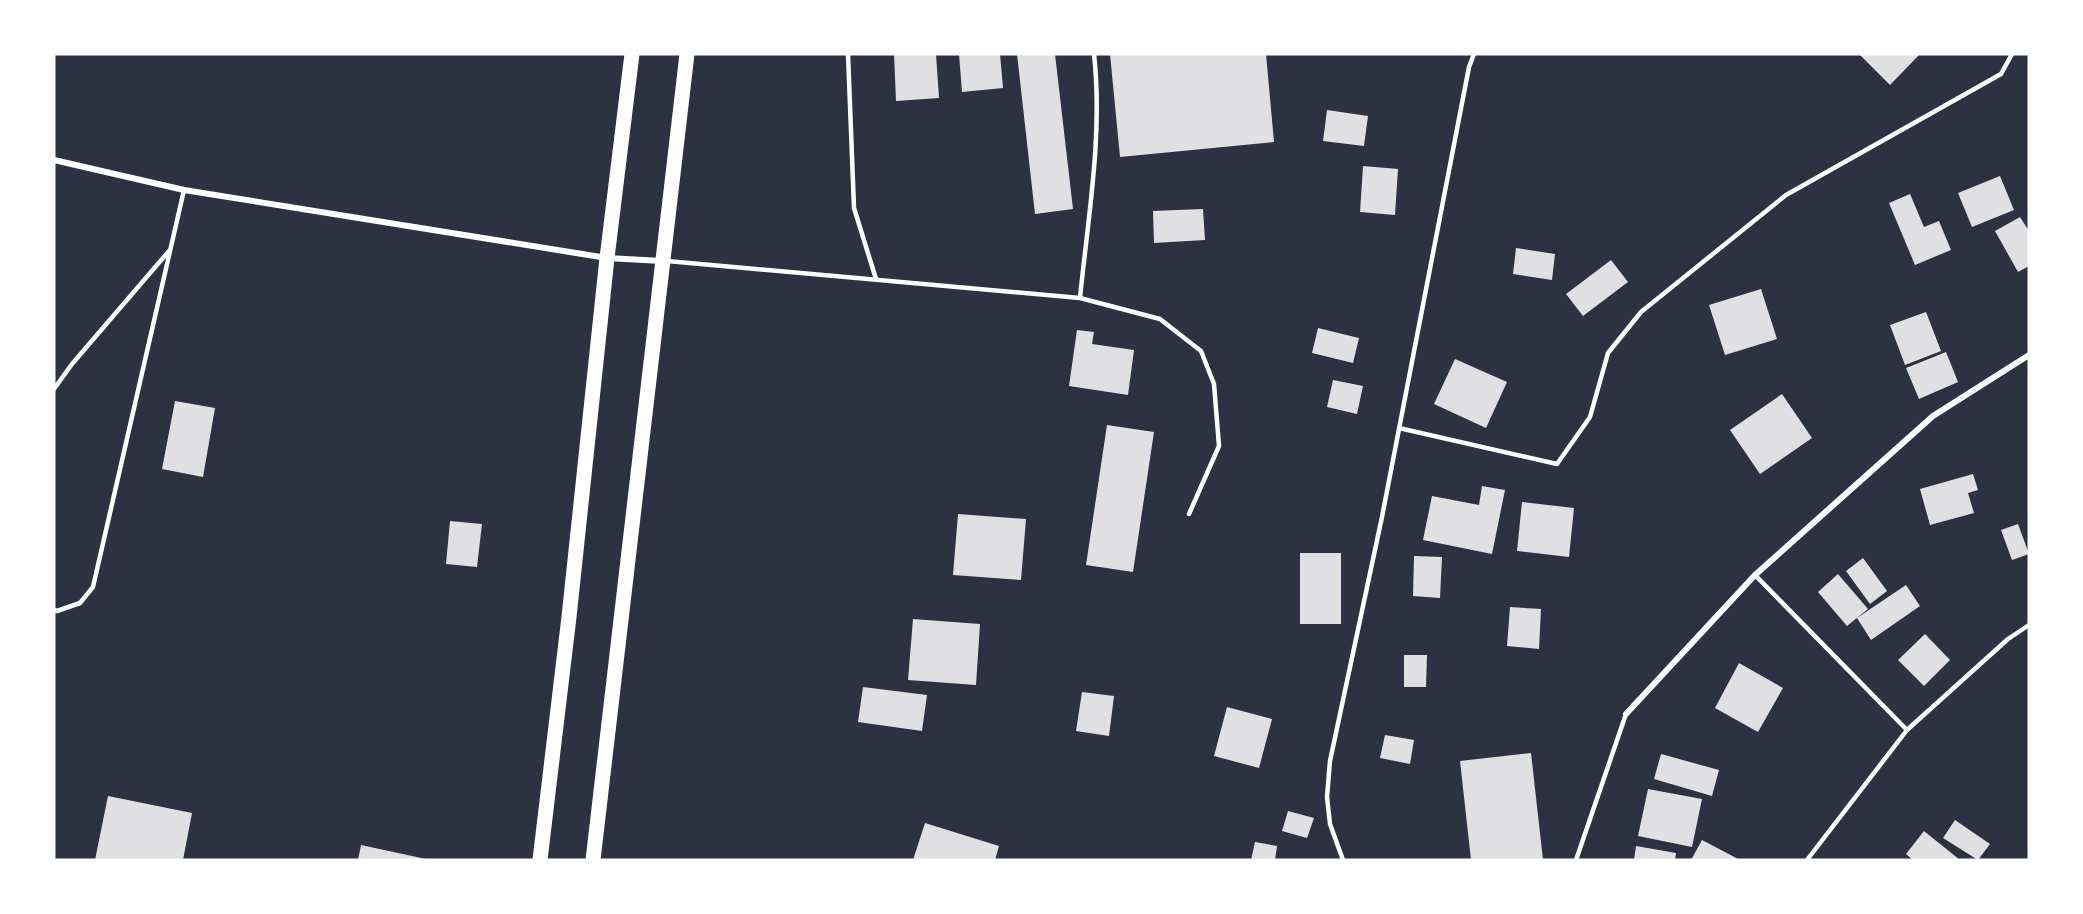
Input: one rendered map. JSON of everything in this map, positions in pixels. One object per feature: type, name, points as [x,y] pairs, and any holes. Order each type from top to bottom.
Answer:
[{"type":"main road","points":[[540,860],[632,54]]},
{"type":"main road","points":[[593,860],[687,54]]},
{"type":"street","points":[[54,160],[184,190],[607,258],[664,261]]},
{"type":"street","points":[[1626,714],[1755,575],[1934,416],[2029,355]]},
{"type":"lane","points":[[848,54],[854,208],[876,279]]},
{"type":"lane","points":[[1080,298],[1097,132],[1094,54]]},
{"type":"lane","points":[[1343,860],[1330,824],[1327,797],[1330,761],[1399,428],[1469,67],[1474,54]]},
{"type":"lane","points":[[1399,428],[1557,464],[1590,417],[1608,353],[1641,312],[1786,195],[2001,74],[2012,54]]},
{"type":"lane","points":[[54,610],[80,603],[93,587],[184,190]]},
{"type":"lane","points":[[54,389],[72,364],[171,249]]},
{"type":"lane","points":[[664,261],[1080,298],[1160,319],[1201,351],[1214,384],[1220,446],[1189,514]]},
{"type":"lane","points":[[1755,575],[1907,730]]},
{"type":"lane","points":[[1807,860],[1907,730],[2007,639],[2029,625]]},
{"type":"lane","points":[[1576,860],[1626,714]]},
{"type":"building","points":[[894,54],[936,54],[939,98],[896,101]]},
{"type":"building","points":[[959,54],[1000,54],[1003,88],[962,92]]},
{"type":"building","points":[[1017,54],[1055,54],[1073,209],[1035,214]]},
{"type":"building","points":[[1110,54],[1266,54],[1274,142],[1120,157]]},
{"type":"building","points":[[1859,54],[1920,54],[1890,85]]},
{"type":"building","points":[[1327,110],[1368,116],[1364,146],[1323,141]]},
{"type":"building","points":[[1363,166],[1398,169],[1395,215],[1360,212]]},
{"type":"building","points":[[2000,176],[2014,210],[1972,227],[1958,193]]},
{"type":"building","points":[[1910,194],[1924,227],[1939,221],[1951,250],[1915,265],[1889,203]]},
{"type":"building","points":[[1203,209],[1205,240],[1154,243],[1153,211]]},
{"type":"building","points":[[2020,217],[2029,231],[2029,266],[2018,272],[1995,231]]},
{"type":"building","points":[[1516,248],[1555,254],[1552,280],[1513,274]]},
{"type":"building","points":[[1611,260],[1628,282],[1583,316],[1566,294]]},
{"type":"building","points":[[1761,289],[1777,339],[1725,355],[1709,305]]},
{"type":"building","points":[[1926,312],[1941,351],[1905,365],[1890,325]]},
{"type":"building","points":[[1318,328],[1359,338],[1353,363],[1312,353]]},
{"type":"building","points":[[1077,330],[1094,332],[1092,344],[1134,350],[1128,395],[1069,386]]},
{"type":"building","points":[[1946,352],[1958,382],[1919,399],[1906,368]]},
{"type":"building","points":[[1455,359],[1507,382],[1486,428],[1434,404]]},
{"type":"building","points":[[1333,380],[1363,386],[1357,414],[1327,407]]},
{"type":"building","points":[[1782,394],[1812,438],[1760,474],[1730,430]]},
{"type":"building","points":[[175,401],[215,408],[203,477],[162,469]]},
{"type":"building","points":[[1107,425],[1154,432],[1133,572],[1086,565]]},
{"type":"building","points":[[1973,474],[1978,490],[1968,493],[1974,513],[1930,525],[1920,489]]},
{"type":"building","points":[[1482,486],[1505,490],[1492,554],[1423,540],[1432,496],[1479,505]]},
{"type":"building","points":[[1522,502],[1574,508],[1569,557],[1517,551]]},
{"type":"building","points":[[958,514],[1026,519],[1021,580],[953,575]]},
{"type":"building","points":[[450,521],[482,524],[477,567],[446,564]]},
{"type":"building","points":[[2018,524],[2029,554],[2012,560],[2001,530]]},
{"type":"building","points":[[1300,553],[1341,553],[1341,624],[1300,624]]},
{"type":"building","points":[[1414,556],[1442,557],[1440,598],[1413,596]]},
{"type":"building","points":[[1863,558],[1887,591],[1870,604],[1846,571]]},
{"type":"building","points":[[1838,574],[1868,609],[1847,626],[1818,592]]},
{"type":"building","points":[[1906,585],[1920,606],[1871,640],[1857,618]]},
{"type":"building","points":[[1510,607],[1541,609],[1539,649],[1507,646]]},
{"type":"building","points":[[913,619],[980,624],[976,685],[908,680]]},
{"type":"building","points":[[1925,634],[1950,660],[1924,686],[1898,660]]},
{"type":"building","points":[[1404,655],[1427,655],[1426,687],[1404,687]]},
{"type":"building","points":[[1739,663],[1783,688],[1758,732],[1715,708]]},
{"type":"building","points":[[863,687],[927,695],[922,731],[858,722]]},
{"type":"building","points":[[1082,692],[1114,696],[1109,736],[1076,731]]},
{"type":"building","points":[[1227,707],[1272,719],[1259,768],[1214,756]]},
{"type":"building","points":[[1385,735],[1414,740],[1410,764],[1380,758]]},
{"type":"building","points":[[1531,753],[1543,860],[1471,860],[1460,761]]},
{"type":"building","points":[[1661,754],[1719,770],[1712,796],[1654,779]]},
{"type":"building","points":[[1648,789],[1702,799],[1692,847],[1638,836]]},
{"type":"building","points":[[108,796],[192,813],[183,860],[95,860]]},
{"type":"building","points":[[1288,811],[1314,818],[1307,838],[1282,831]]},
{"type":"building","points":[[1955,820],[1990,844],[1978,860],[1943,838]]},
{"type":"building","points":[[925,823],[999,846],[995,860],[913,860]]},
{"type":"building","points":[[1924,831],[1960,860],[1913,860],[1906,854]]},
{"type":"building","points":[[1702,840],[1740,860],[1691,860]]},
{"type":"building","points":[[1255,842],[1277,846],[1275,860],[1251,860]]},
{"type":"building","points":[[361,845],[426,859],[426,860],[358,860]]},
{"type":"building","points":[[1636,846],[1676,853],[1675,860],[1634,860]]}]
